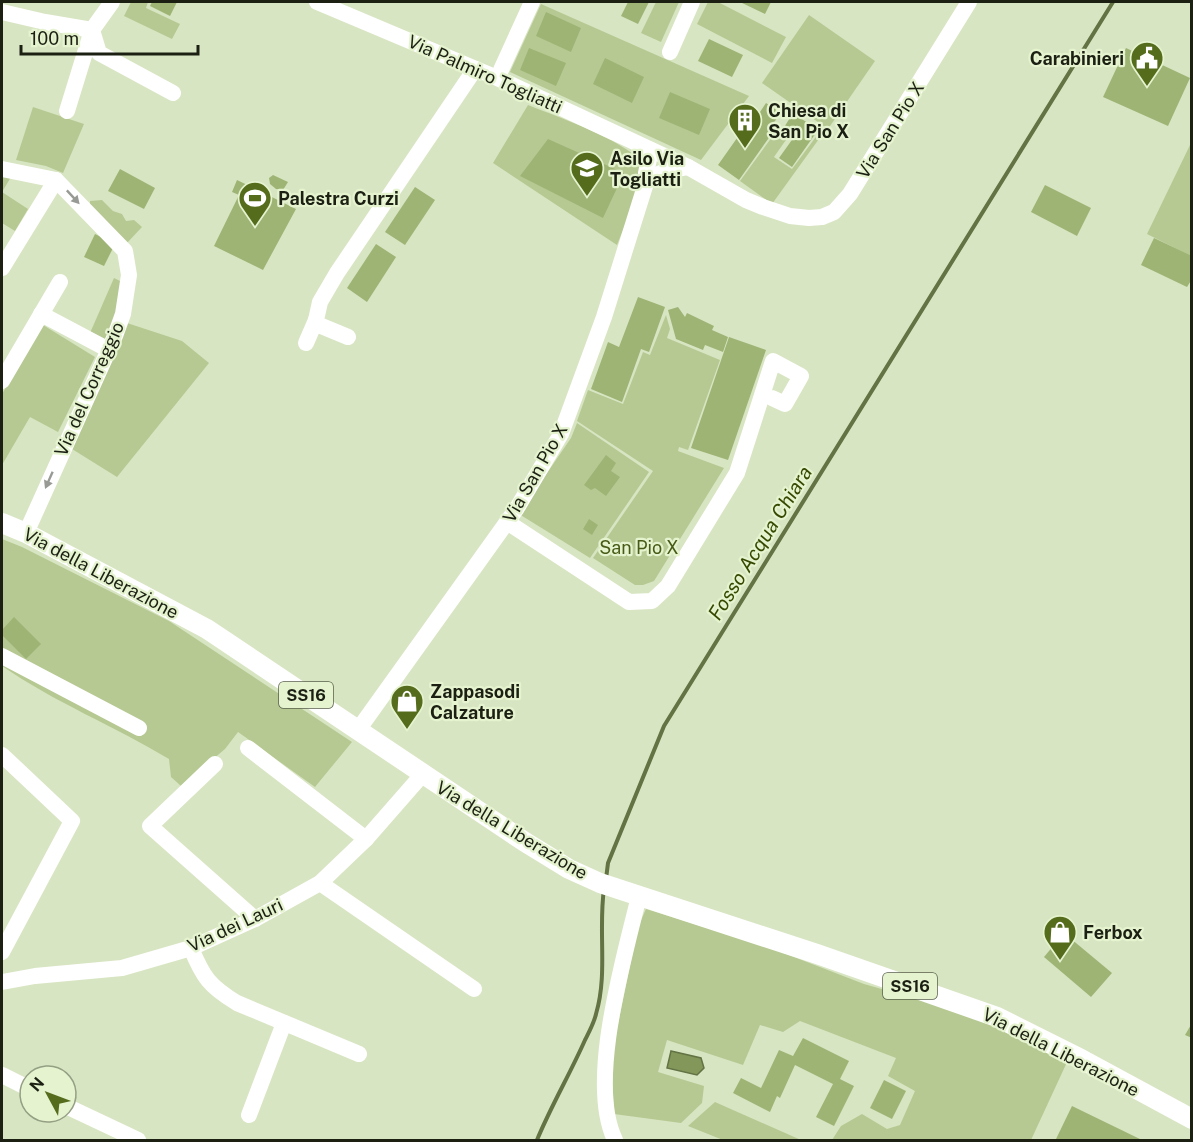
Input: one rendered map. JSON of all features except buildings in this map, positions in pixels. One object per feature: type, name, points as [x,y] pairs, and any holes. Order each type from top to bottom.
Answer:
[{"type":"main road","name":"Via della Liberazione","points":[[2,523],[26,533],[207,629],[422,775],[560,864],[639,896],[817,954],[997,1017],[1081,1059],[1191,1119]]},
{"type":"street","points":[[67,111],[92,30],[112,2]]},
{"type":"street","name":"Via Palmiro Togliatti","points":[[317,2],[343,7],[658,154]]},
{"type":"street","points":[[501,70],[532,2]]},
{"type":"street","points":[[670,52],[692,2]]},
{"type":"street","name":"Via San Pio X","points":[[358,730],[507,522],[561,434],[604,317],[650,180],[646,173],[658,154],[688,167],[746,200],[790,216],[816,218],[834,212],[850,194],[969,2]]},
{"type":"street","points":[[2,12],[92,30]]},
{"type":"street","points":[[92,30],[99,53],[173,93]]},
{"type":"street","points":[[306,343],[316,320],[320,302],[337,273],[475,69]]},
{"type":"street","points":[[650,180],[663,172],[688,167]]},
{"type":"street","points":[[2,169],[56,180],[2,268]]},
{"type":"street","name":"Via del Correggio","points":[[26,533],[109,350],[123,314],[129,275],[125,251],[56,180]]},
{"type":"street","points":[[2,381],[60,282]]},
{"type":"street","points":[[42,314],[109,350]]},
{"type":"street","points":[[316,320],[319,325],[348,337]]},
{"type":"street","points":[[507,522],[629,602],[651,601],[668,586],[737,473],[773,361],[801,376],[785,404],[772,398]]},
{"type":"street","points":[[2,656],[139,728]]},
{"type":"street","points":[[248,748],[366,839]]},
{"type":"street","points":[[2,754],[72,821],[7,932],[2,952]]},
{"type":"street","points":[[215,764],[150,826],[255,919]]},
{"type":"street","name":"Via dei Lauri","points":[[2,982],[35,976],[122,968],[191,948],[255,919],[320,883],[366,839],[422,775]]},
{"type":"street","points":[[320,883],[474,989]]},
{"type":"street","points":[[615,1140],[607,1118],[606,1064],[614,1000],[639,896]]},
{"type":"street","points":[[191,948],[205,978],[220,993],[237,1004],[359,1054]]},
{"type":"street","points":[[249,1115],[284,1023]]},
{"type":"street","points":[[2,1075],[18,1083]]},
{"type":"street","points":[[78,1112],[138,1140]]},
{"type":"green space","points":[[131,2],[148,2],[146,8],[180,24],[172,39],[124,16]]},
{"type":"green space","points":[[656,2],[679,2],[661,42],[641,33]]},
{"type":"green space","points":[[708,2],[718,2],[786,37],[772,63],[697,24]]},
{"type":"green space","points":[[541,4],[749,96],[701,160],[510,72]]},
{"type":"green space","points":[[809,15],[875,61],[828,129],[762,83]]},
{"type":"green space","points":[[528,105],[605,137],[644,163],[642,182],[617,245],[493,163]]},
{"type":"green space","points":[[33,107],[84,124],[63,173],[46,166],[16,160]]},
{"type":"green space","points":[[777,130],[788,137],[774,157],[792,169],[821,130],[824,132],[772,204],[740,181]]},
{"type":"green space","points":[[1190,145],[1192,146],[1191,256],[1147,234]]},
{"type":"green space","points":[[2,175],[11,177],[2,192]]},
{"type":"green space","points":[[2,192],[28,209],[15,231],[2,223]]},
{"type":"green space","points":[[102,200],[113,211],[122,214],[126,221],[134,220],[142,227],[127,243],[90,208],[90,201]]},
{"type":"green space","points":[[114,278],[122,282],[118,309],[105,340],[90,333]]},
{"type":"green space","name":"San Pio X","points":[[666,315],[670,329],[667,338],[720,360],[688,450],[679,447],[678,451],[724,468],[654,581],[635,585],[593,558],[653,471],[577,421],[588,390],[623,404],[643,352],[650,355]]},
{"type":"green space","points":[[127,323],[182,341],[209,363],[117,477],[72,449]]},
{"type":"green space","points":[[43,325],[95,357],[58,432],[30,417],[2,465],[2,394]]},
{"type":"green space","points":[[577,423],[649,472],[590,558],[519,514],[571,438]]},
{"type":"green space","points":[[2,539],[169,621],[352,742],[315,787],[238,732],[225,749],[181,786],[171,777],[169,759],[42,691],[2,666]]},
{"type":"green space","points":[[646,909],[768,947],[864,984],[976,1016],[1023,1042],[1068,1060],[1031,1140],[832,1140],[841,1126],[862,1114],[887,1129],[900,1125],[915,1091],[888,1076],[896,1058],[800,1021],[783,1032],[760,1025],[743,1065],[667,1040],[658,1072],[704,1086],[702,1103],[681,1123],[614,1114],[611,1058],[638,927]]},
{"type":"green space","points":[[715,1102],[801,1140],[723,1140],[688,1126]]},
{"type":"shaded area","points":[[671,1051],[701,1058],[704,1068],[697,1075],[667,1068]]},
{"type":"waterway","name":"Fosso Acqua Chiara","points":[[606,879],[608,863],[664,726],[1113,2]]},
{"type":"waterway","name":"Fosso Acqua Chiara","points":[[537,1140],[590,1031],[600,999],[604,889]]},
{"type":"place","name":"Carabinieri","points":[[1147,87]]},
{"type":"place","name":"Chiesa di San Pio X","points":[[745,149]]},
{"type":"place","name":"Asilo Via Togliatti","points":[[587,197]]},
{"type":"place","name":"Palestra Curzi","points":[[255,227]]},
{"type":"place","name":"Zappasodi Calzature","points":[[407,730]]},
{"type":"place","name":"Ferbox","points":[[1060,961]]}]
